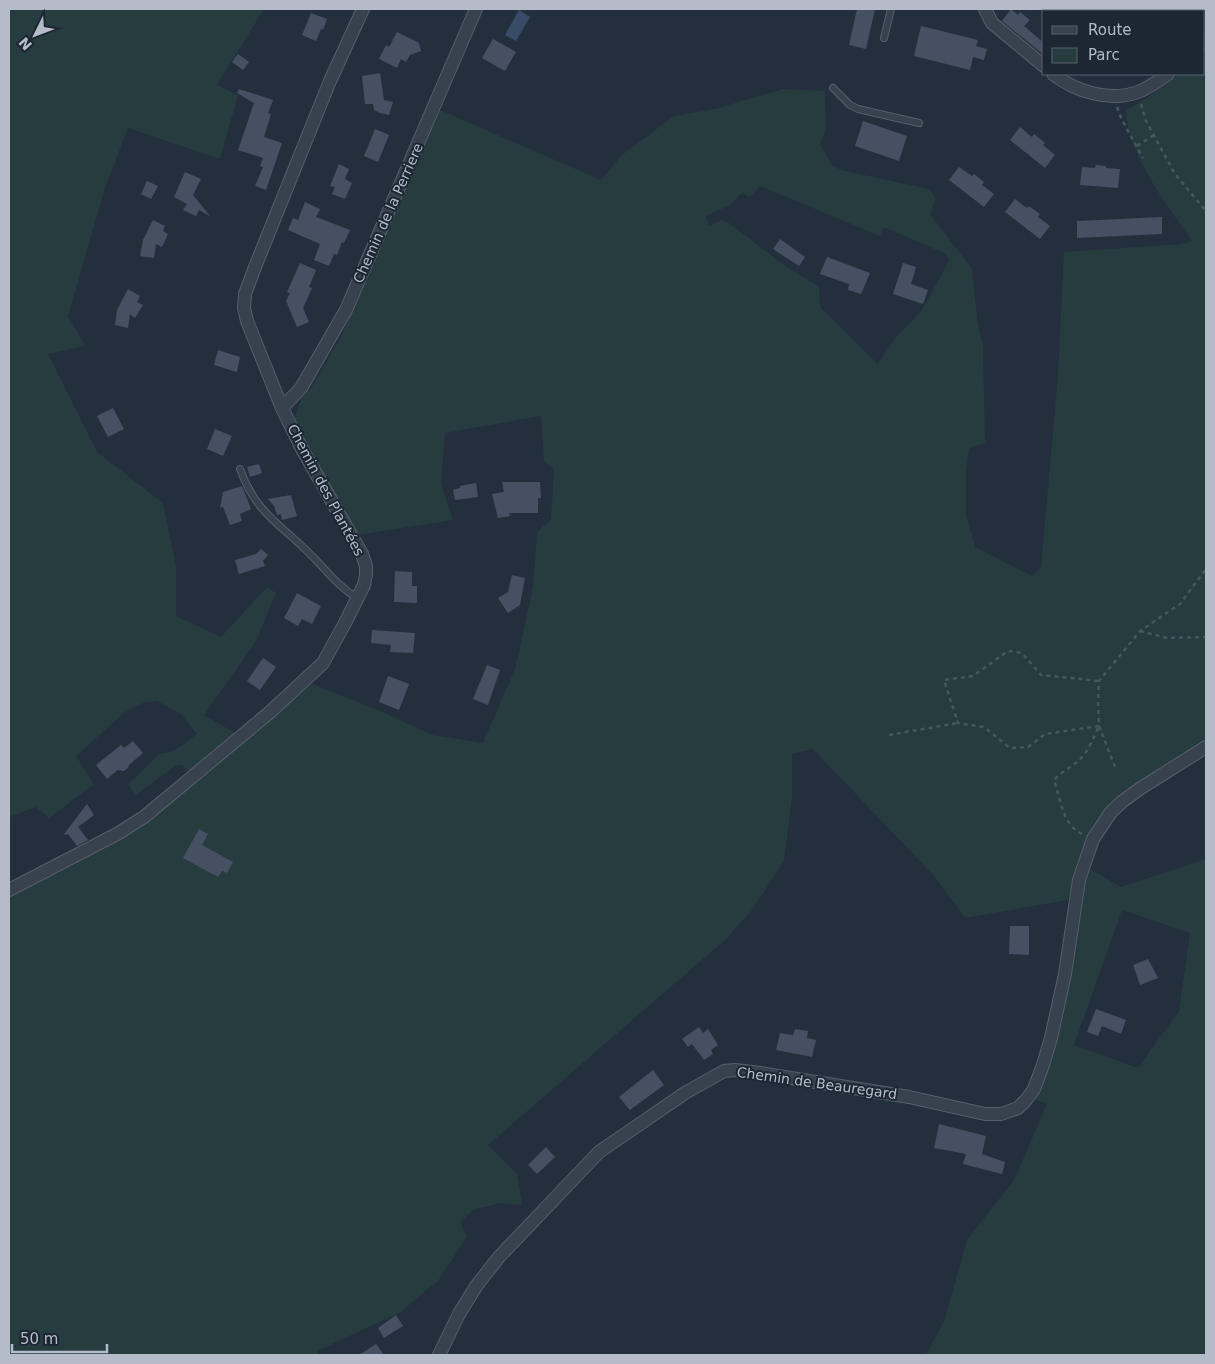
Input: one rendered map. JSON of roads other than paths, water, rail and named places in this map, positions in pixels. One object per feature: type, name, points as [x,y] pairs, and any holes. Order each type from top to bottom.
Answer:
[{"type":"street","name":"Chemin des Plantées","points":[[9,890],[116,834],[144,817],[269,713],[323,663],[364,584],[366,566],[362,554],[302,449],[282,408],[244,308],[246,294],[255,267],[321,105],[363,9]]},
{"type":"street","name":"Chemin de la Perriere","points":[[282,408],[302,388],[346,310],[476,9]]},
{"type":"street","points":[[985,9],[992,23],[1042,64]]},
{"type":"street","points":[[1056,75],[1076,88],[1113,96],[1137,93],[1166,75]]},
{"type":"street","name":"Chemin de Beauregard","points":[[439,1355],[477,1285],[499,1257],[599,1152],[685,1094],[724,1071],[735,1070],[909,1097],[985,1114],[1001,1114],[1018,1108],[1034,1089],[1052,1038],[1065,974],[1079,880],[1093,839],[1107,817],[1123,802],[1161,774],[1206,747]]},
{"type":"lane","points":[[884,38],[891,9]]},
{"type":"lane","points":[[833,88],[850,105],[919,123]]},
{"type":"lane","points":[[240,468],[246,486],[264,512],[311,555],[346,592],[357,598]]},
{"type":"water","points":[[519,10],[530,17],[516,41],[505,35]]}]
